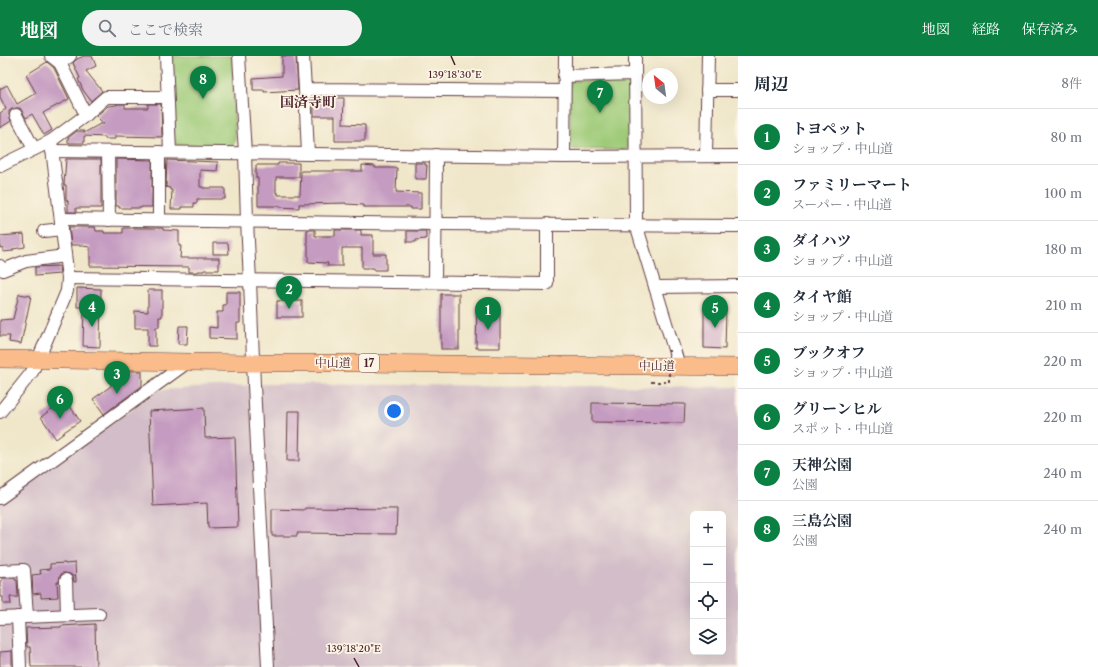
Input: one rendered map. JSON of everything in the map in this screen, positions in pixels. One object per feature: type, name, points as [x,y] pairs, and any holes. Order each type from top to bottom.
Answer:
[{"type":"highway","name":"中山道","points":[[0,359],[253,364],[357,363],[738,366]]},
{"type":"street","points":[[70,56],[56,60],[86,115]]},
{"type":"street","points":[[159,220],[165,152],[167,98],[166,56]]},
{"type":"street","points":[[239,56],[245,153],[253,364],[268,667]]},
{"type":"street","points":[[303,56],[308,154]]},
{"type":"street","points":[[564,156],[565,56]]},
{"type":"street","points":[[635,56],[636,224],[679,366]]},
{"type":"street","points":[[706,156],[708,56]]},
{"type":"street","points":[[564,76],[634,74]]},
{"type":"street","points":[[305,89],[564,91]]},
{"type":"street","points":[[707,90],[738,90]]},
{"type":"street","points":[[52,146],[106,97],[167,98]]},
{"type":"street","points":[[16,115],[34,149]]},
{"type":"street","points":[[0,412],[32,372],[67,291],[68,278],[52,146]]},
{"type":"street","points":[[1,164],[34,149],[52,146],[108,152],[738,156]]},
{"type":"street","points":[[108,152],[109,220]]},
{"type":"street","points":[[435,282],[436,155]]},
{"type":"street","points":[[44,232],[62,224],[109,220],[738,226]]},
{"type":"street","points":[[68,278],[547,284],[547,224]]},
{"type":"street","points":[[0,266],[3,270],[26,261],[65,256]]},
{"type":"street","points":[[655,286],[738,286]]},
{"type":"street","points":[[0,498],[188,362]]},
{"type":"street","points":[[0,571],[24,570],[20,667]]},
{"type":"street","points":[[66,580],[67,615]]},
{"type":"street","points":[[0,618],[99,614]]},
{"type":"path","points":[[651,382],[669,382],[669,350]]},
{"type":"shaded area","points":[[258,384],[738,387],[738,667],[270,667]]},
{"type":"shaded area","points":[[254,385],[266,667],[0,667],[0,504],[158,390]]},
{"type":"green space","points":[[171,56],[232,57],[235,141],[231,146],[178,146],[174,141]]},
{"type":"green space","points":[[627,79],[630,81],[630,145],[625,150],[573,149],[570,146],[570,81]]},
{"type":"building","points":[[84,56],[92,56],[96,66],[86,71],[102,91],[91,101],[83,90],[78,79],[80,78],[73,63],[77,59]]},
{"type":"building","points":[[282,56],[296,56],[298,90],[264,92],[264,90],[253,90],[253,78],[282,76]]},
{"type":"building","points":[[47,62],[54,68],[69,99],[43,113],[52,130],[44,135],[32,114],[26,118],[20,108],[9,111],[11,121],[0,128],[0,113],[6,109],[0,97],[0,89],[7,85],[17,104],[36,93],[26,75]]},
{"type":"building","points":[[314,98],[344,98],[343,124],[365,125],[365,141],[335,141],[335,116],[314,116]]},
{"type":"building","points":[[125,104],[125,108],[148,108],[148,104],[161,104],[162,137],[115,136],[115,139],[105,139],[105,137],[84,136],[84,143],[68,143],[68,138],[77,131],[84,131],[84,133],[100,124],[104,124],[96,116],[108,106]]},
{"type":"building","points":[[66,159],[101,159],[101,208],[76,208],[76,212],[68,212],[66,185],[64,185]]},
{"type":"building","points":[[116,159],[152,160],[152,207],[119,208],[119,206],[116,206]]},
{"type":"building","points":[[167,160],[218,162],[217,171],[200,170],[200,187],[225,188],[225,199],[197,199],[197,203],[194,203],[194,207],[171,209],[172,190],[166,187]]},
{"type":"building","points":[[278,163],[299,163],[299,177],[276,177],[276,193],[278,193],[278,195],[300,195],[301,171],[362,171],[362,165],[375,166],[375,168],[397,168],[396,192],[421,193],[421,209],[411,209],[411,207],[363,207],[363,205],[346,203],[299,204],[299,208],[258,206],[258,178],[256,178],[256,165],[278,165]]},
{"type":"building","points":[[415,163],[425,163],[425,165],[427,165],[426,179],[415,179]]},
{"type":"building","points":[[69,227],[95,227],[96,231],[104,231],[104,233],[123,233],[123,228],[163,228],[163,230],[179,231],[179,246],[181,246],[180,258],[219,258],[219,270],[189,272],[189,267],[90,266],[90,247],[71,245]]},
{"type":"building","points":[[307,230],[315,230],[315,236],[335,236],[335,230],[361,230],[361,235],[373,235],[373,254],[386,254],[386,270],[362,268],[362,248],[342,248],[342,266],[327,266],[328,263],[308,262]]},
{"type":"building","points":[[407,231],[426,231],[426,239],[416,240],[416,242],[407,242]]},
{"type":"building","points":[[24,234],[25,247],[13,249],[13,251],[3,252],[3,247],[0,248],[0,236]]},
{"type":"building","points":[[213,243],[228,243],[229,254],[213,254]]},
{"type":"building","points":[[59,266],[60,274],[35,276],[35,267]]},
{"type":"building","points":[[77,288],[101,289],[100,347],[83,346],[84,307],[77,307]]},
{"type":"building","points":[[148,290],[162,290],[162,317],[159,317],[159,327],[156,327],[156,346],[148,346],[148,328],[135,328],[135,311],[148,312]]},
{"type":"building","points":[[226,292],[240,292],[240,323],[237,323],[237,339],[209,338],[209,327],[217,328],[217,312],[223,312],[223,305],[226,305]]},
{"type":"building","points":[[19,294],[31,296],[21,344],[9,342],[10,336],[0,336],[0,320],[13,319]]},
{"type":"building","points":[[441,294],[459,294],[459,349],[441,349]]},
{"type":"building","points":[[277,301],[302,301],[302,317],[277,317]]},
{"type":"building","points":[[477,305],[498,306],[498,312],[500,312],[500,348],[476,348]]},
{"type":"building","points":[[704,308],[726,308],[725,349],[704,348]]},
{"type":"building","points":[[179,326],[188,326],[187,344],[178,344]]},
{"type":"building","points":[[114,371],[142,371],[142,386],[104,414],[93,399],[111,386],[111,375],[114,375]]},
{"type":"building","points":[[65,399],[80,421],[56,439],[41,417]]},
{"type":"building","points":[[592,403],[685,404],[684,423],[592,422]]},
{"type":"building","points":[[204,408],[205,438],[235,437],[238,527],[208,528],[207,503],[153,506],[149,411]]},
{"type":"building","points":[[288,411],[300,411],[299,461],[287,461]]},
{"type":"building","points":[[305,508],[397,509],[396,534],[297,533],[297,536],[272,536],[272,509],[304,510]]},
{"type":"building","points":[[75,563],[76,582],[74,582],[73,576],[70,574],[62,573],[59,582],[57,582],[58,597],[41,598],[41,593],[33,594],[32,575],[41,574],[40,570],[50,569],[50,564]]},
{"type":"building","points":[[2,578],[15,578],[15,580],[17,580],[18,597],[10,597],[11,604],[3,604],[3,597],[0,597],[0,581],[2,581]]},
{"type":"building","points":[[95,624],[96,667],[31,667],[30,647],[27,647],[26,628]]},
{"type":"building","points":[[12,651],[12,667],[0,667],[0,652]]},
{"type":"place","name":"三島公園","points":[[203,99]]},
{"type":"place","name":"天神公園","points":[[600,113]]},
{"type":"place","name":"ファミリーマート","points":[[289,309]]},
{"type":"place","name":"タイヤ館","points":[[92,327]]},
{"type":"place","name":"ブックオフ","points":[[715,328]]},
{"type":"place","name":"トヨペット","points":[[488,330]]},
{"type":"place","name":"ダイハツ","points":[[117,394]]},
{"type":"place","name":"グリーンヒル","points":[[60,419]]},
{"type":"district","name":"国済寺町","points":[[308,102]]}]
